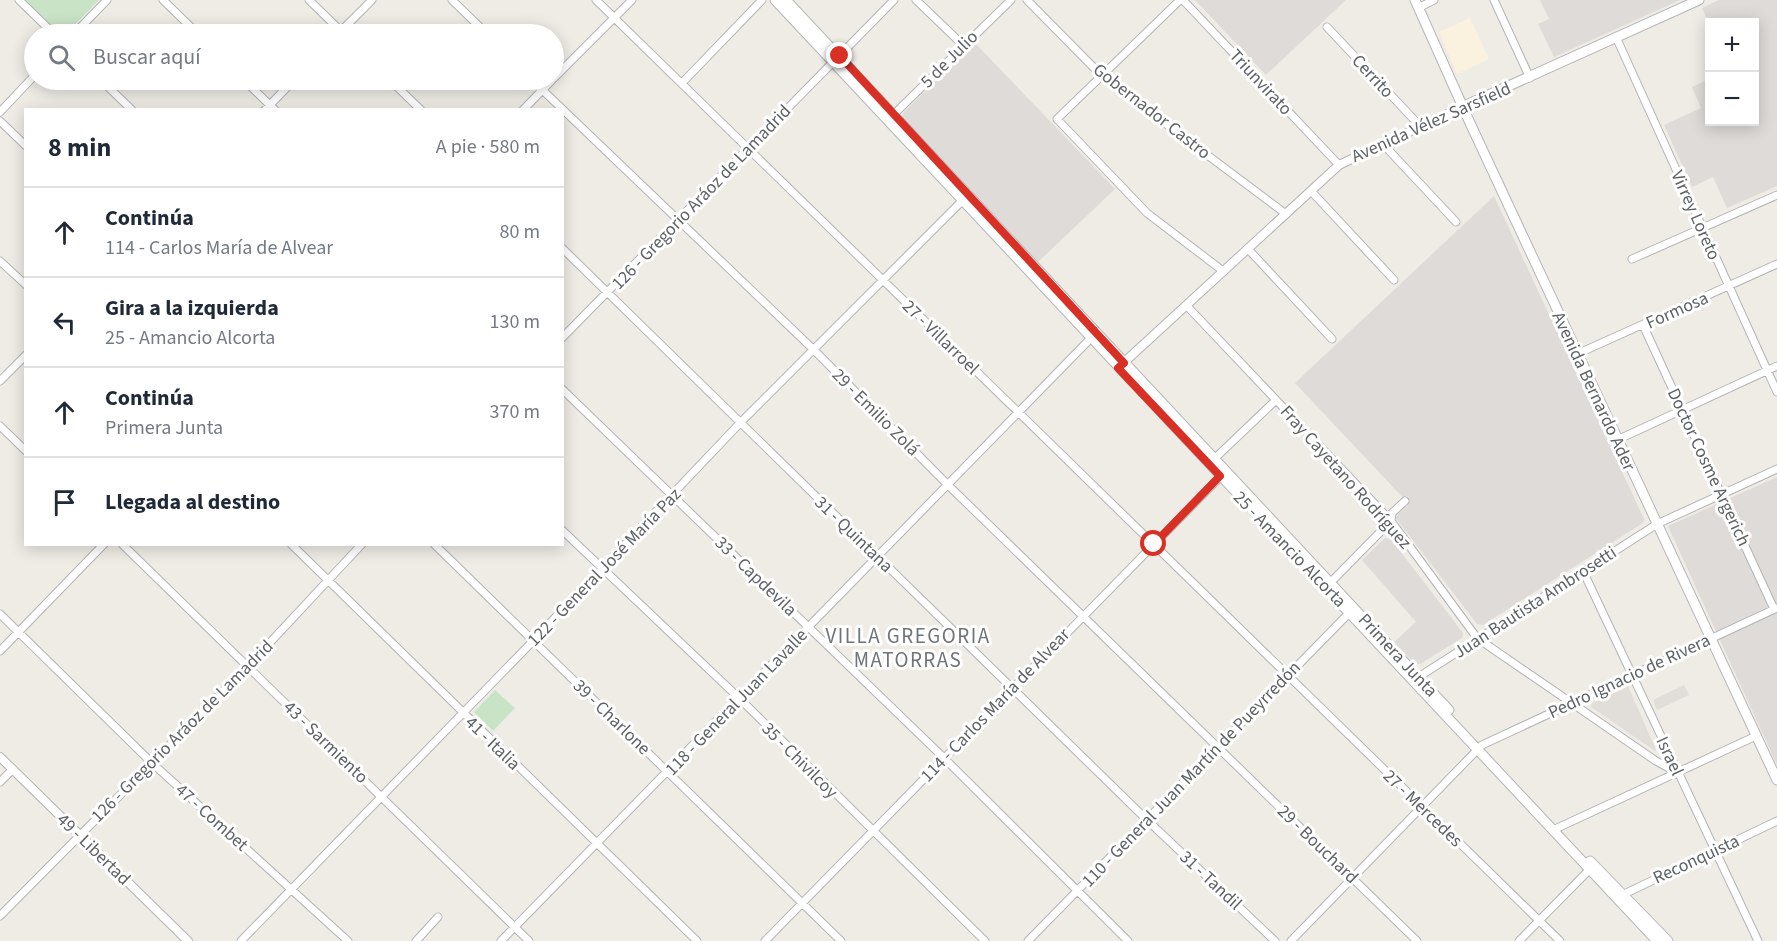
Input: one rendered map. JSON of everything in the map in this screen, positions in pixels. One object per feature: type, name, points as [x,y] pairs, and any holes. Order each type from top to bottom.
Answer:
[{"type":"main road","points":[[775,0],[837,59]]},
{"type":"main road","name":"Primera Junta","points":[[786,0],[837,59],[1121,366],[1592,867],[1668,941]]},
{"type":"main road","name":"Avenida Vélez Sarsfield","points":[[1462,107],[1699,0]]},
{"type":"main road","name":"Avenida Bernardo Ader","points":[[1416,4],[1710,639],[1756,736],[1774,768],[1777,780]]},
{"type":"main road","points":[[1620,896],[1657,941]]},
{"type":"street","points":[[19,0],[44,24]]},
{"type":"street","points":[[84,24],[107,0]]},
{"type":"street","points":[[163,0],[188,24]]},
{"type":"street","points":[[309,0],[332,24]]},
{"type":"street","points":[[350,24],[372,0]]},
{"type":"street","points":[[452,0],[477,24]]},
{"type":"street","name":"27 - Villarroel","points":[[596,0],[1286,674]]},
{"type":"street","points":[[564,68],[632,0]]},
{"type":"street","points":[[682,83],[762,0]]},
{"type":"street","name":"126 - Gregorio Aráoz de Lamadrid","points":[[564,336],[894,0]]},
{"type":"street","points":[[916,0],[963,45]]},
{"type":"street","name":"5 de Julio","points":[[892,116],[1011,0]]},
{"type":"street","name":"Gobernador Castro","points":[[1027,0],[1102,76],[1286,214]]},
{"type":"street","points":[[1181,0],[1057,119],[1147,213],[1223,272]]},
{"type":"street","name":"Triunvirato","points":[[1181,0],[1339,165]]},
{"type":"street","points":[[1416,4],[1434,0]]},
{"type":"street","points":[[1494,0],[1530,78]]},
{"type":"street","name":"Cerrito","points":[[1327,27],[1419,125]]},
{"type":"street","name":"Virrey Loreto","points":[[1616,37],[1777,392]]},
{"type":"street","points":[[0,112],[24,87]]},
{"type":"street","points":[[111,90],[130,108]]},
{"type":"street","points":[[253,90],[270,108],[285,90]]},
{"type":"street","points":[[400,90],[419,108]]},
{"type":"street","points":[[525,108],[541,90]]},
{"type":"street","name":"29 - Emilio Zolá","points":[[543,90],[562,108]]},
{"type":"street","name":"Avenida Vélez Sarsfield","points":[[1121,366],[1339,165],[1419,125],[1462,107]]},
{"type":"street","name":"29 - Emilio Zolá","points":[[564,110],[814,350],[948,485],[1084,615],[1217,748]]},
{"type":"street","points":[[0,122],[24,144]]},
{"type":"street","points":[[1382,143],[1456,222]]},
{"type":"street","points":[[1311,191],[1394,280]]},
{"type":"street","points":[[1632,259],[1777,195]]},
{"type":"street","name":"122 - General José María Paz","points":[[241,941],[533,641],[741,422],[966,197]]},
{"type":"street","points":[[1248,249],[1332,339]]},
{"type":"street","name":"31 - Quintana","points":[[564,250],[1146,819]]},
{"type":"street","points":[[0,261],[24,283]]},
{"type":"street","name":"Formosa","points":[[1577,354],[1777,264]]},
{"type":"street","name":"Fray Cayetano Rodríguez","points":[[1186,305],[1391,521],[1477,638],[1570,704],[1678,773]]},
{"type":"street","name":"Doctor Cosme Argerich","points":[[1643,325],[1775,608]]},
{"type":"street","name":"118 - General Juan Lavalle","points":[[501,941],[1093,336]]},
{"type":"street","points":[[0,381],[24,357]]},
{"type":"street","points":[[1617,440],[1777,366]]},
{"type":"street","name":"33 - Capdevila","points":[[564,391],[944,758],[1128,941]]},
{"type":"street","points":[[1212,461],[1276,400]]},
{"type":"street","points":[[0,426],[24,448]]},
{"type":"street","name":"Juan Bautista Ambrosetti","points":[[1416,679],[1657,524],[1777,469]]},
{"type":"street","name":"114 - Carlos María de Alvear","points":[[765,941],[1011,687],[1223,473]]},
{"type":"street","points":[[1328,584],[1391,521],[1392,513],[1405,501]]},
{"type":"street","name":"35 - Chivilcoy","points":[[564,532],[739,698],[872,832],[985,941]]},
{"type":"street","points":[[0,651],[102,546]]},
{"type":"street","name":"43 - Sarmiento","points":[[124,546],[529,941]]},
{"type":"street","name":"41 - Italia","points":[[293,546],[697,941]]},
{"type":"street","name":"126 - Gregorio Aráoz de Lamadrid","points":[[0,916],[248,666],[360,546]]},
{"type":"street","name":"39 - Charlone","points":[[436,546],[841,941]]},
{"type":"street","name":"Israel","points":[[1583,571],[1758,941]]},
{"type":"street","name":"Pedro Ignacio de Rivera","points":[[1291,941],[1480,748],[1775,608]]},
{"type":"street","name":"110 - General Juan Martín de Pueyrredón","points":[[1028,941],[1217,748],[1286,674],[1352,610]]},
{"type":"street","name":"47 - Combet","points":[[0,614],[152,763],[348,941]]},
{"type":"street","name":"27 - Mercedes","points":[[1286,674],[1560,941]]},
{"type":"street","points":[[1556,829],[1756,736]]},
{"type":"street","name":"29 - Bouchard","points":[[1217,748],[1418,941]]},
{"type":"street","name":"49 - Libertad","points":[[0,757],[188,941]]},
{"type":"street","points":[[0,782],[13,769]]},
{"type":"street","name":"31 - Tandil","points":[[1146,819],[1275,941]]},
{"type":"street","name":"Reconquista","points":[[1620,896],[1777,821]]},
{"type":"street","points":[[1520,941],[1592,867]]},
{"type":"street","points":[[416,941],[438,917]]},
{"type":"shaded area","points":[[1195,0],[1346,0],[1266,75]]},
{"type":"shaded area","points":[[1540,0],[1680,0],[1554,57],[1538,24],[1549,19]]},
{"type":"shaded area","points":[[1719,0],[1777,0],[1777,186],[1727,208],[1713,177],[1692,187],[1664,125],[1701,108],[1692,87],[1705,81],[1705,126],[1759,126],[1759,18],[1706,18],[1702,8]]},
{"type":"shaded area","points":[[1470,18],[1489,59],[1457,74],[1439,32]]},
{"type":"shaded area","points":[[975,43],[1115,189],[1038,262],[902,118],[903,113]]},
{"type":"shaded area","points":[[1494,196],[1644,519],[1643,523],[1483,625],[1477,624],[1395,517],[1409,504],[1295,383]]},
{"type":"shaded area","points":[[1777,477],[1777,765],[1668,526]]},
{"type":"shaded area","points":[[1385,538],[1390,538],[1463,633],[1462,638],[1420,664],[1415,664],[1394,642],[1416,622],[1362,560]]},
{"type":"shaded area","points":[[1684,685],[1689,695],[1657,710],[1653,700]]},
{"type":"shaded area","points":[[1628,686],[1655,751],[1591,707],[1592,703]]},
{"type":"green space","points":[[21,0],[99,0],[76,24],[46,24]]},
{"type":"green space","points":[[495,690],[515,708],[493,731],[474,712]]},
{"type":"district","name":"VILLA GREGORIA MATORRAS","points":[[908,648]]},
{"type":"route","points":[[840,56],[1124,363],[1118,368],[1220,476],[1154,544]]}]
